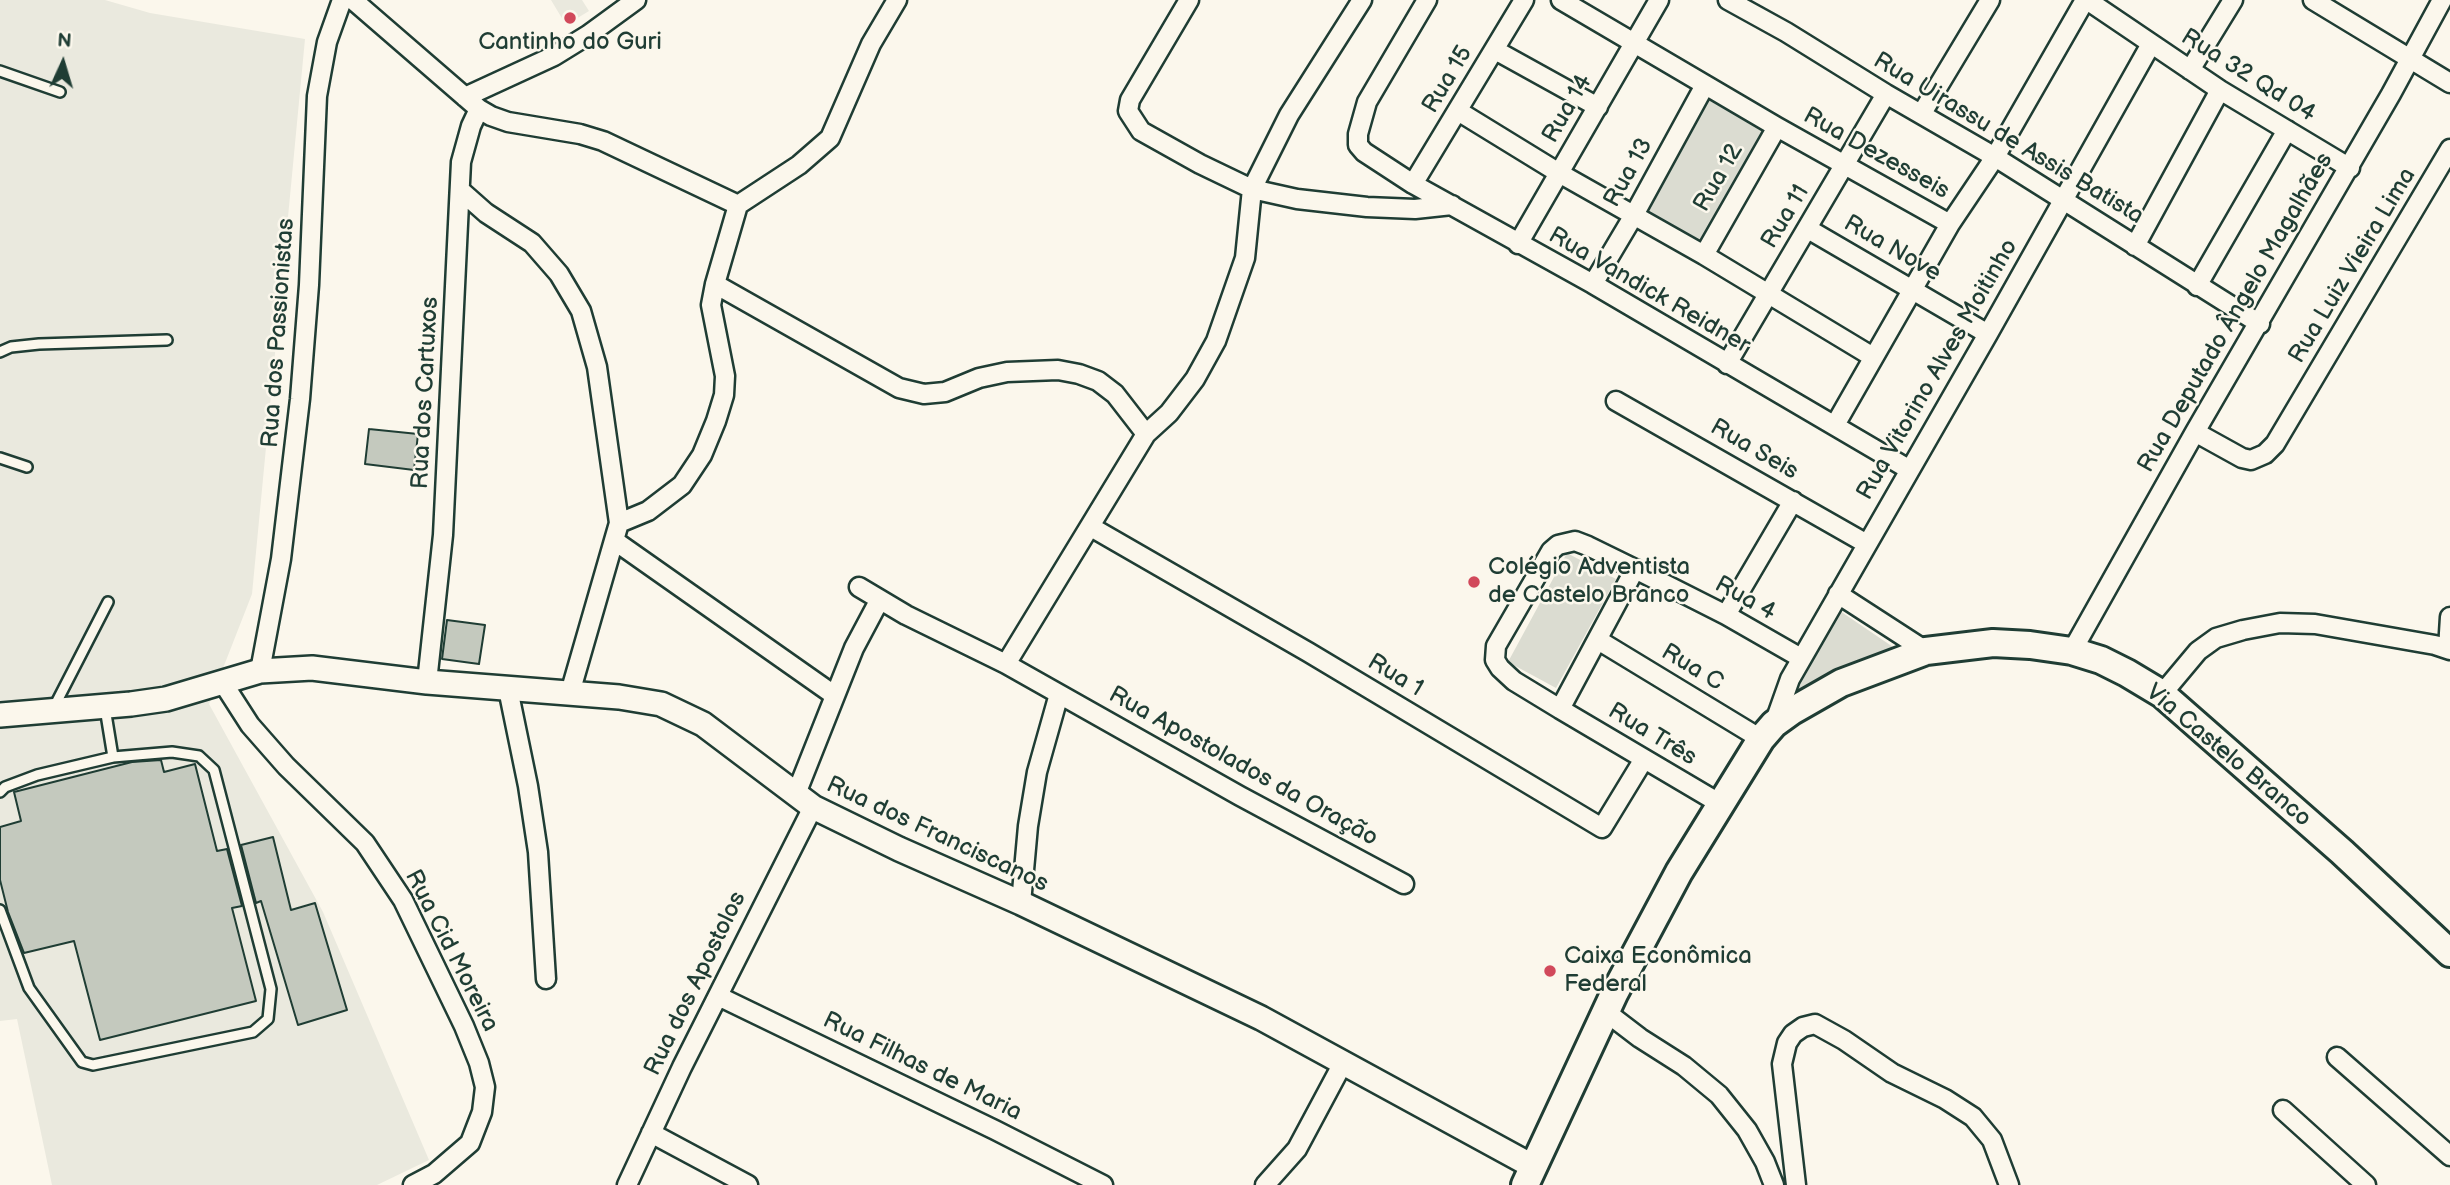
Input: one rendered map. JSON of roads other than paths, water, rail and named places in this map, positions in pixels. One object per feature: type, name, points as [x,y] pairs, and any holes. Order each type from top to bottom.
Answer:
[{"type":"main road","name":"Via Castelo Branco","points":[[1768,732],[1792,711],[1841,683],[1926,651],[1993,643],[2072,651],[2101,660],[2162,694],[2342,852],[2450,953]]},
{"type":"main road","points":[[1529,1176],[1606,1012],[1679,872],[1719,803],[1768,732]]},
{"type":"street","name":"Rua dos Passionistas","points":[[260,671],[281,559],[296,436],[309,285],[317,96],[327,42],[342,0]]},
{"type":"street","points":[[353,0],[472,103],[508,122],[580,134],[603,141],[738,205]]},
{"type":"street","points":[[472,103],[588,35],[636,0]]},
{"type":"street","points":[[617,532],[682,485],[702,455],[716,421],[724,395],[725,376],[711,305],[738,205],[799,166],[830,138],[871,44],[897,0]]},
{"type":"street","points":[[1189,0],[1136,87],[1128,110],[1141,131],[1252,190],[1335,204],[1415,209],[1452,205]]},
{"type":"street","points":[[1006,664],[1146,434],[1169,413],[1195,379],[1216,341],[1245,258],[1252,190],[1289,116],[1362,0]]},
{"type":"street","name":"Rua Vandick Reidner","points":[[1427,0],[1367,102],[1358,134],[1358,145],[1364,152],[1413,184],[1593,284],[1910,470]]},
{"type":"street","name":"Rua 15","points":[[1413,184],[1524,0]]},
{"type":"street","points":[[1561,0],[1705,85]]},
{"type":"street","name":"Rua 14","points":[[1518,244],[1660,0]]},
{"type":"street","name":"Rua Uirassu de Assis Batista","points":[[1728,0],[1995,157],[2260,324]]},
{"type":"street","points":[[1922,113],[1990,0]]},
{"type":"street","points":[[1835,425],[1950,223],[1995,157],[2086,0]]},
{"type":"street","name":"Rua 32 Qd 04","points":[[2086,0],[2220,90],[2350,167]]},
{"type":"street","points":[[2190,70],[2233,0]]},
{"type":"street","points":[[2313,0],[2450,83]]},
{"type":"street","name":"Rua Deputado Ângelo Magalhães","points":[[2072,651],[2195,432],[2350,167],[2442,0]]},
{"type":"street","name":"Rua Vitorino Alves Moitinho","points":[[1768,732],[1801,659],[2151,44]]},
{"type":"street","points":[[1495,50],[1598,107]]},
{"type":"street","name":"Rua Dezesseis","points":[[1705,85],[1950,223]]},
{"type":"street","name":"Rua 13","points":[[1593,284],[1705,85]]},
{"type":"street","points":[[2135,246],[2220,90]]},
{"type":"street","name":"Rua 11","points":[[1727,364],[1886,94]]},
{"type":"street","name":"Rua dos Cartuxos","points":[[427,682],[443,535],[461,162],[472,103]]},
{"type":"street","points":[[1458,111],[1559,173],[1704,254],[1873,357]]},
{"type":"street","name":"Rua 12","points":[[1704,254],[1777,127]]},
{"type":"street","points":[[2197,286],[2287,130]]},
{"type":"street","name":"Rua Luiz Vieira Lima","points":[[2195,432],[2234,454],[2251,460],[2265,454],[2275,444],[2450,149]]},
{"type":"street","points":[[460,190],[486,213],[532,243],[559,274],[581,311],[597,367],[617,532],[570,693]]},
{"type":"street","name":"Rua Nove","points":[[1808,229],[1988,334]]},
{"type":"street","points":[[715,284],[899,388],[924,394],[945,392],[979,378],[1007,372],[1058,370],[1098,381],[1115,394],[1146,434]]},
{"type":"street","name":"Rua Seis","points":[[1616,401],[1867,544]]},
{"type":"street","points":[[1726,615],[1793,501]]},
{"type":"street","name":"Rua 1","points":[[1091,527],[1308,652],[1602,828],[1644,758]]},
{"type":"street","points":[[617,532],[834,695]]},
{"type":"street","name":"Rua 4","points":[[1551,551],[1558,545],[1575,541],[1726,615],[1801,659]]},
{"type":"street","name":"Rua Três","points":[[1551,551],[1500,639],[1494,653],[1500,668],[1514,681],[1719,803]]},
{"type":"street","points":[[1560,709],[1635,569]]},
{"type":"street","name":"Rua Apostolados da Oração","points":[[859,587],[879,601],[1006,664],[1240,796],[1404,884]]},
{"type":"street","points":[[1838,594],[1926,651]]},
{"type":"street","name":"Rua dos Apostolos","points":[[627,1185],[719,996],[805,801],[834,695],[854,648],[879,601]]},
{"type":"street","points":[[2162,694],[2198,651],[2216,638],[2280,623],[2315,624],[2435,645],[2449,650],[2450,617]]},
{"type":"street","name":"Rua C","points":[[1598,639],[1768,732]]},
{"type":"street","name":"Rua dos Franciscanos","points":[[0,715],[166,699],[260,671],[312,668],[508,690],[639,699],[679,712],[703,724],[805,801],[899,849],[1021,903],[1261,1018],[1343,1063],[1529,1176]]},
{"type":"street","name":"Rua Cid Moreira","points":[[223,682],[250,725],[286,766],[365,843],[403,900],[447,988],[479,1063],[485,1087],[484,1100],[470,1143],[434,1174],[414,1185]]},
{"type":"street","points":[[508,690],[528,786],[538,852],[546,979]]},
{"type":"street","points":[[1021,903],[1028,826],[1037,772],[1059,694]]},
{"type":"street","name":"Rua Filhas de Maria","points":[[719,996],[1103,1185]]},
{"type":"street","points":[[1606,1012],[1684,1066],[1720,1095],[1747,1130],[1774,1185]]},
{"type":"street","points":[[1796,1185],[1782,1064],[1787,1043],[1793,1034],[1803,1027],[1815,1024],[1892,1073],[1945,1099],[1973,1117],[1992,1140],[2009,1185]]},
{"type":"street","points":[[2337,1056],[2450,1156]]},
{"type":"street","points":[[1265,1185],[1297,1149],[1343,1063]]},
{"type":"street","points":[[2283,1110],[2366,1185]]},
{"type":"street","points":[[651,1133],[748,1185]]},
{"type":"lane","points":[[0,71],[60,92]]},
{"type":"lane","points":[[0,352],[11,347],[39,344],[167,340]]},
{"type":"lane","points":[[0,458],[27,467]]},
{"type":"lane","points":[[52,710],[108,602]]},
{"type":"lane","points":[[105,706],[113,758]]},
{"type":"lane","points":[[0,792],[5,787],[37,775],[113,758],[172,752],[199,755],[214,770],[271,989],[268,1019],[253,1032],[93,1065],[82,1062],[29,988],[0,910]]},
{"type":"place","name":"Cantinho do Guri","points":[[570,18]]},
{"type":"place","name":"Colégio Adventista de Castelo Branco","points":[[1474,582]]},
{"type":"place","name":"Caixa Econômica Federal","points":[[1550,971]]}]
